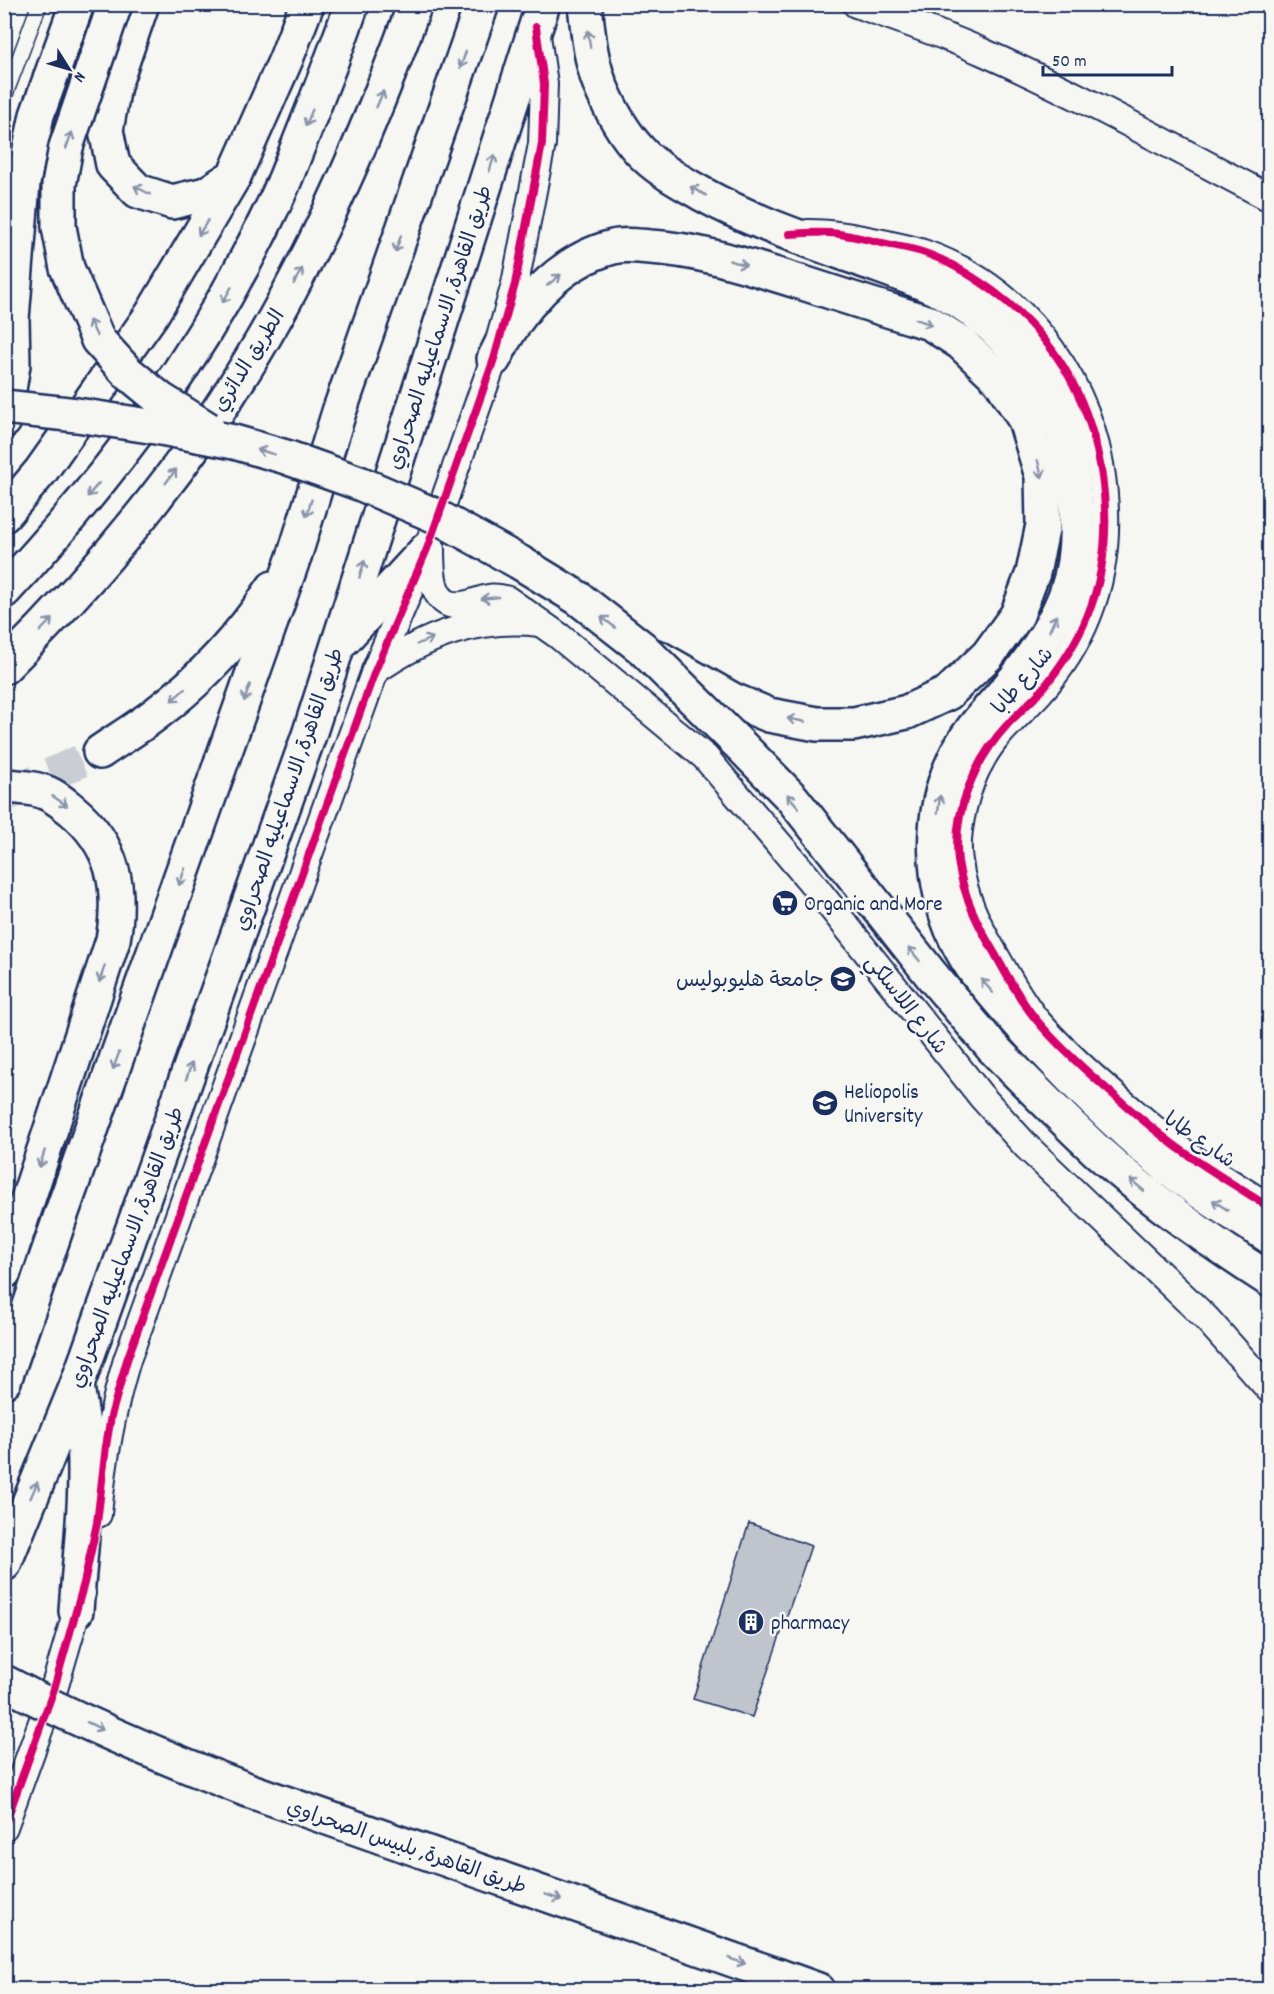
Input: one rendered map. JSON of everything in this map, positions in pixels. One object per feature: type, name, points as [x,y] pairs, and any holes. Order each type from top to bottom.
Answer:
[{"type":"highway","points":[[4,421],[13,365],[12,319],[23,183],[37,115],[77,4]]},
{"type":"highway","points":[[115,4],[64,156],[59,185],[59,227],[67,268],[98,340],[127,372],[196,423],[234,442]]},
{"type":"highway","points":[[142,4],[114,86],[106,130],[113,165],[138,191],[172,202],[206,194],[234,176]]},
{"type":"highway","points":[[4,515],[41,471],[152,314],[234,176],[286,59],[307,4]]},
{"type":"highway","points":[[4,591],[54,537],[105,476],[153,412],[237,277],[273,207],[328,73],[352,4]]},
{"type":"highway","name":"الطريق الدائري","points":[[4,667],[45,627],[140,518],[200,435],[262,340],[309,256],[350,170],[387,81],[415,4]]},
{"type":"highway","points":[[4,1381],[295,554],[339,412],[483,4]]},
{"type":"highway","points":[[585,4],[592,56],[602,92],[622,127],[646,157],[678,180],[721,204],[789,234],[903,275],[945,293],[990,325],[1030,367],[1052,405],[1065,439],[1072,472],[1075,521],[1074,555],[1067,590],[1048,634],[1018,676],[974,726],[955,756],[941,793],[936,830],[936,867],[943,903],[956,938],[974,971],[1042,1047],[1167,1153],[1213,1200],[1269,1237]]},
{"type":"highway","name":"طريق القاهرة, الاسماعيليه الصحراوي","points":[[4,1564],[77,1385],[309,735],[540,16]]},
{"type":"highway","points":[[494,359],[502,341],[524,308],[552,280],[598,252],[615,247],[639,246],[687,250],[711,255],[930,323],[961,343],[1000,380],[1025,420],[1042,476],[1042,525],[1033,573],[1017,615],[988,655],[948,693],[907,712],[854,724],[816,724],[769,715],[733,700],[642,648]]},
{"type":"highway","points":[[4,408],[88,416],[156,427],[234,442],[286,457],[359,483],[436,516],[578,598],[642,648],[792,798],[925,968],[992,1047],[1047,1104],[1123,1173],[1204,1237],[1269,1281]]},
{"type":"highway","points":[[339,645],[429,544]]},
{"type":"highway","points":[[100,752],[158,712],[211,666],[257,612],[295,554]]},
{"type":"highway","points":[[4,786],[41,790],[65,804],[89,825],[113,869],[117,892],[117,919],[113,940],[4,1272]]},
{"type":"highway","points":[[76,1611],[84,1495],[83,1428],[77,1385]]},
{"type":"highway","name":"طريق القاهرة, بلبيس الصحراوي","points":[[4,1682],[97,1728],[248,1790],[792,1983],[818,1989]]},
{"type":"street","points":[[856,4],[932,32],[1025,71],[1118,117],[1269,198]]},
{"type":"street","points":[[4,1827],[54,1689],[76,1611],[97,1523],[111,1416],[127,1360],[375,670],[429,544],[494,359],[515,284],[542,144],[544,84],[540,16]]},
{"type":"street","name":"شارع اللاسلكي","points":[[429,544],[432,582],[438,595],[444,600],[458,605],[489,597],[508,600],[559,636],[705,757],[823,896],[981,1096],[1026,1146],[1206,1318],[1269,1390]]},
{"type":"street","points":[[375,670],[416,645],[461,628],[501,621],[541,623]]},
{"type":"street","name":"شارع طابا","points":[[1167,1153],[1269,1208]]},
{"type":"building","name":"pharmacy","points":[[749,1523],[811,1546],[752,1717],[693,1699]]},
{"type":"tunnel","points":[[6,795],[100,752]]},
{"type":"tram line","points":[[4,77],[31,4]]},
{"type":"tram line","points":[[4,120],[48,4]]},
{"type":"cycle path","points":[[4,1827],[54,1689],[84,1583],[97,1523],[111,1416],[127,1360],[375,671],[427,549],[494,359],[515,284],[542,144],[544,84],[536,27]]},
{"type":"cycle path","points":[[789,234],[824,233],[849,236],[917,251],[950,264],[993,291],[1033,326],[1049,346],[1076,389],[1094,437],[1103,483],[1105,522],[1099,580],[1087,617],[1067,656],[1041,691],[995,739],[976,770],[962,806],[959,824],[957,843],[960,874],[972,909],[988,943],[1023,1002],[1047,1032],[1091,1075],[1163,1137],[1270,1208]]},
{"type":"place","name":"Organic and More","points":[[785,903]]},
{"type":"place","name":"جامعة هليوبوليس","points":[[843,979]]},
{"type":"place","name":"Heliopolis University","points":[[825,1103]]},
{"type":"place","name":"pharmacy","points":[[751,1622]]}]
